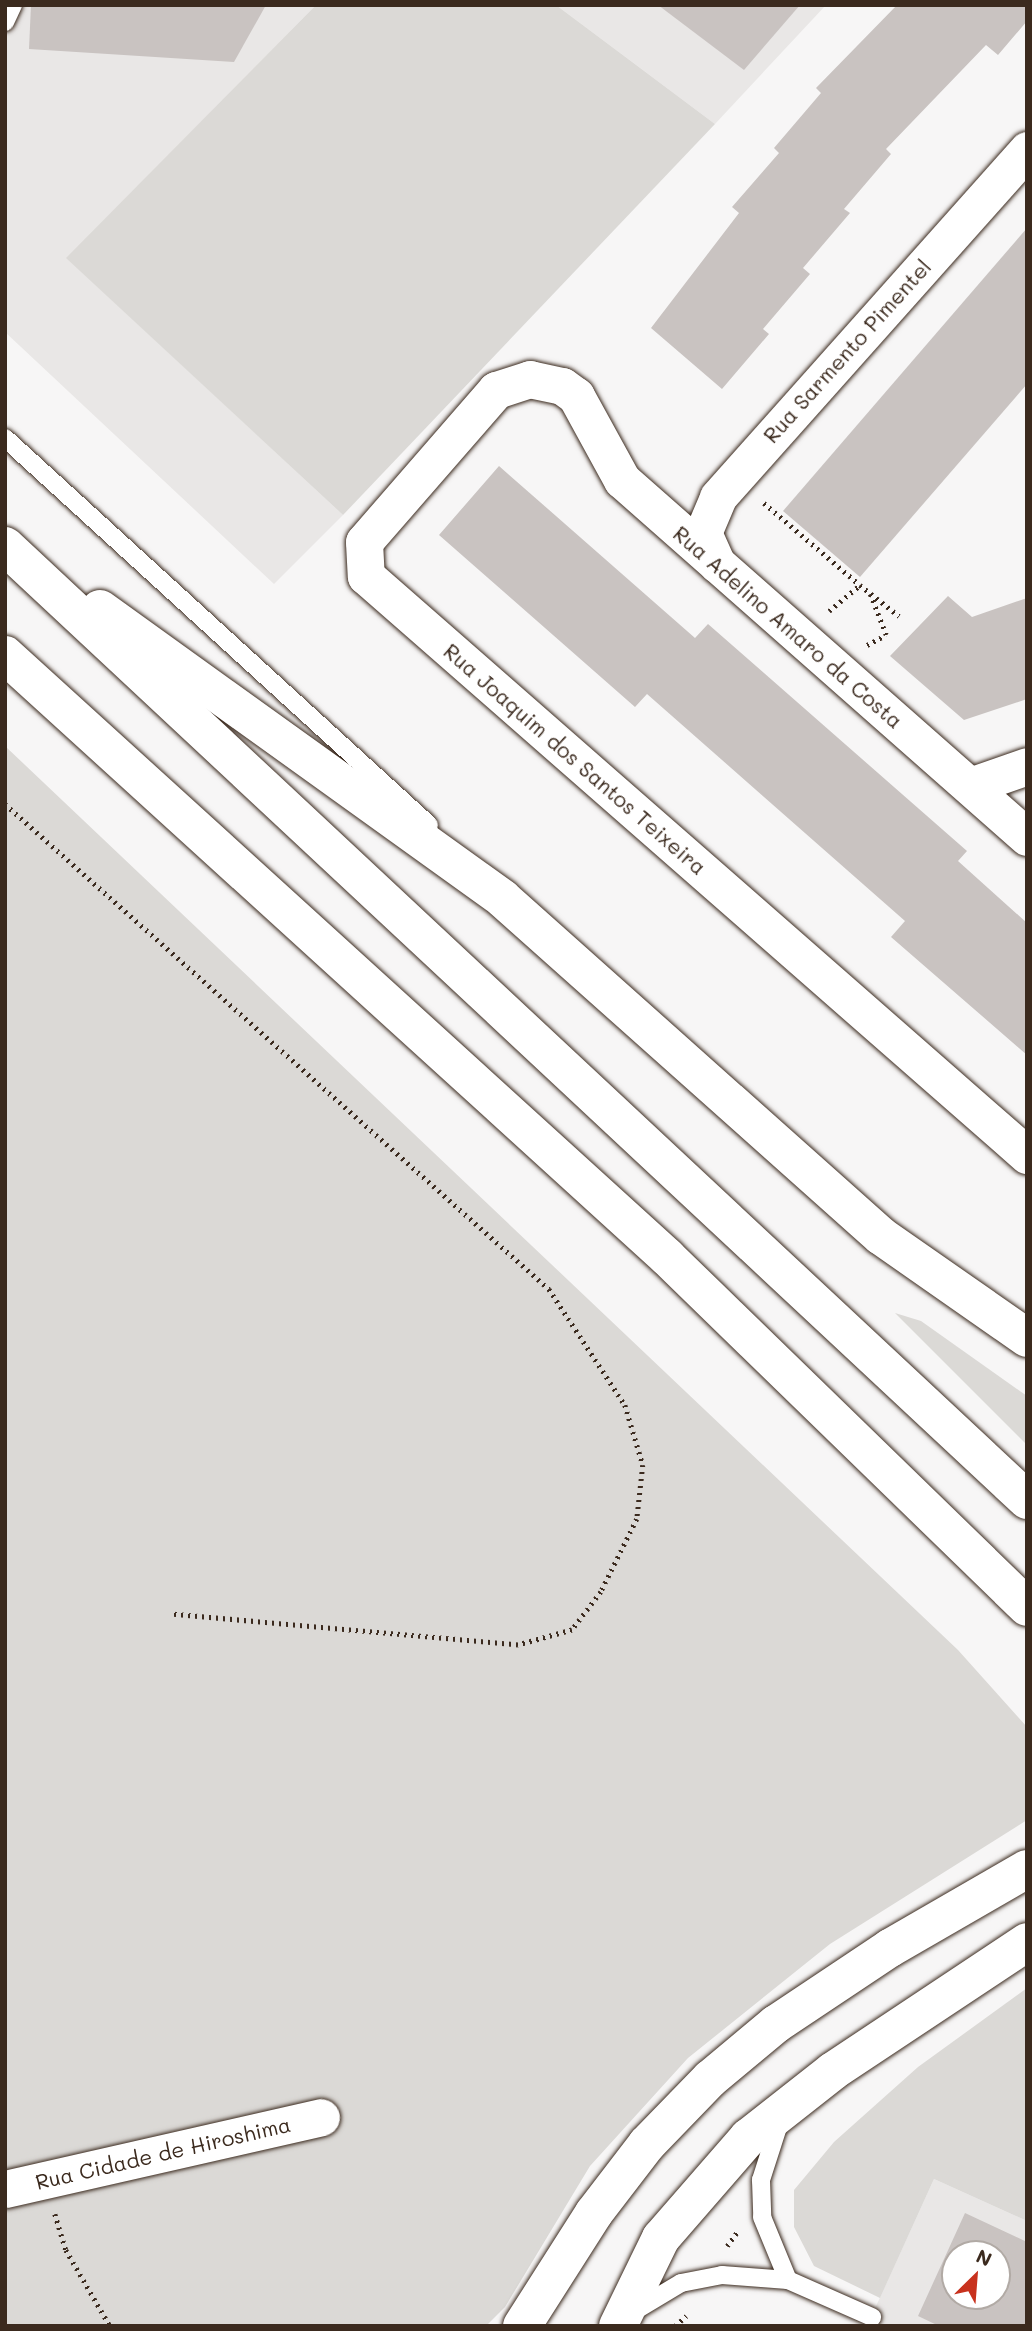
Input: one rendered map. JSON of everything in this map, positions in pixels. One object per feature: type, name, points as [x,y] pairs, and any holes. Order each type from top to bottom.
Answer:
[{"type":"main road","points":[[6,546],[218,688],[345,789],[503,899],[881,1236],[1027,1338]]},
{"type":"main road","points":[[6,546],[1027,1500]]},
{"type":"main road","points":[[5,655],[667,1257],[1027,1607]]},
{"type":"main road","points":[[522,2326],[609,2193],[710,2079],[776,2024],[890,1948],[1027,1868]]},
{"type":"main road","points":[[618,2325],[661,2238],[693,2196],[793,2101],[1027,1942]]},
{"type":"street","name":"Rua Sarmento Pimentel","points":[[717,564],[705,540],[704,519],[734,477],[1027,150]]},
{"type":"street","name":"Rua Joaquim dos Santos Teixeira","points":[[576,396],[530,379],[496,390],[369,532],[362,553],[366,576],[1027,1155]]},
{"type":"street","name":"Rua Adelino Amaro da Costa","points":[[576,396],[622,480],[1027,837]]},
{"type":"street","points":[[970,786],[1027,766]]},
{"type":"street","name":"Rua Cidade de Hiroshima","points":[[5,2189],[321,2117]]},
{"type":"lane","points":[[5,22],[13,5]]},
{"type":"lane","points":[[5,438],[503,899]]},
{"type":"lane","points":[[788,2280],[762,2217],[761,2180],[768,2146],[793,2101]]},
{"type":"lane","points":[[618,2325],[681,2283],[722,2274],[788,2280],[872,2317]]},
{"type":"path","points":[[734,477],[860,586],[899,616]]},
{"type":"path","points":[[822,615],[860,586]]},
{"type":"path","points":[[856,650],[886,635],[870,594]]},
{"type":"path","points":[[5,804],[549,1289],[625,1405],[643,1465],[637,1519],[601,1592],[572,1630],[518,1646],[173,1614]]},
{"type":"path","points":[[45,2180],[66,2250],[110,2326]]},
{"type":"shaded area","points":[[5,5],[316,5],[67,258],[343,515],[274,584],[5,332]]},
{"type":"shaded area","points":[[316,5],[556,5],[715,124],[343,515],[66,258]]},
{"type":"shaded area","points":[[556,5],[826,5],[715,124]]},
{"type":"shaded area","points":[[5,746],[958,1650],[1027,1727],[1027,1820],[830,1944],[688,2058],[590,2166],[505,2307],[486,2326],[5,2326]]},
{"type":"shaded area","points":[[895,1313],[921,1321],[1027,1396],[1027,1445]]},
{"type":"shaded area","points":[[1027,1988],[1027,2221],[934,2179],[880,2298],[814,2266],[794,2227],[794,2190],[834,2142],[918,2067]]},
{"type":"shaded area","points":[[934,2179],[1027,2221],[1027,2326],[867,2326]]},
{"type":"building","points":[[31,5],[266,5],[234,62],[29,49]]},
{"type":"building","points":[[658,5],[800,5],[744,70]]},
{"type":"building","points":[[897,5],[1027,5],[1027,21],[998,55],[986,45],[886,149],[891,154],[844,209],[850,213],[803,268],[810,274],[763,329],[769,334],[722,389],[651,328],[739,213],[732,207],[779,153],[774,148],[821,93],[816,88]]},
{"type":"building","points":[[1027,228],[1027,384],[860,577],[783,511]]},
{"type":"building","points":[[499,466],[695,638],[708,624],[967,851],[958,861],[1027,923],[1027,1055],[891,937],[905,921],[647,694],[635,707],[439,535]]},
{"type":"building","points":[[948,596],[972,617],[1027,598],[1027,699],[964,720],[890,656]]},
{"type":"building","points":[[965,2213],[1027,2242],[1027,2326],[939,2326],[918,2316],[941,2266],[941,2310],[1011,2310],[1011,2240],[953,2240]]}]
